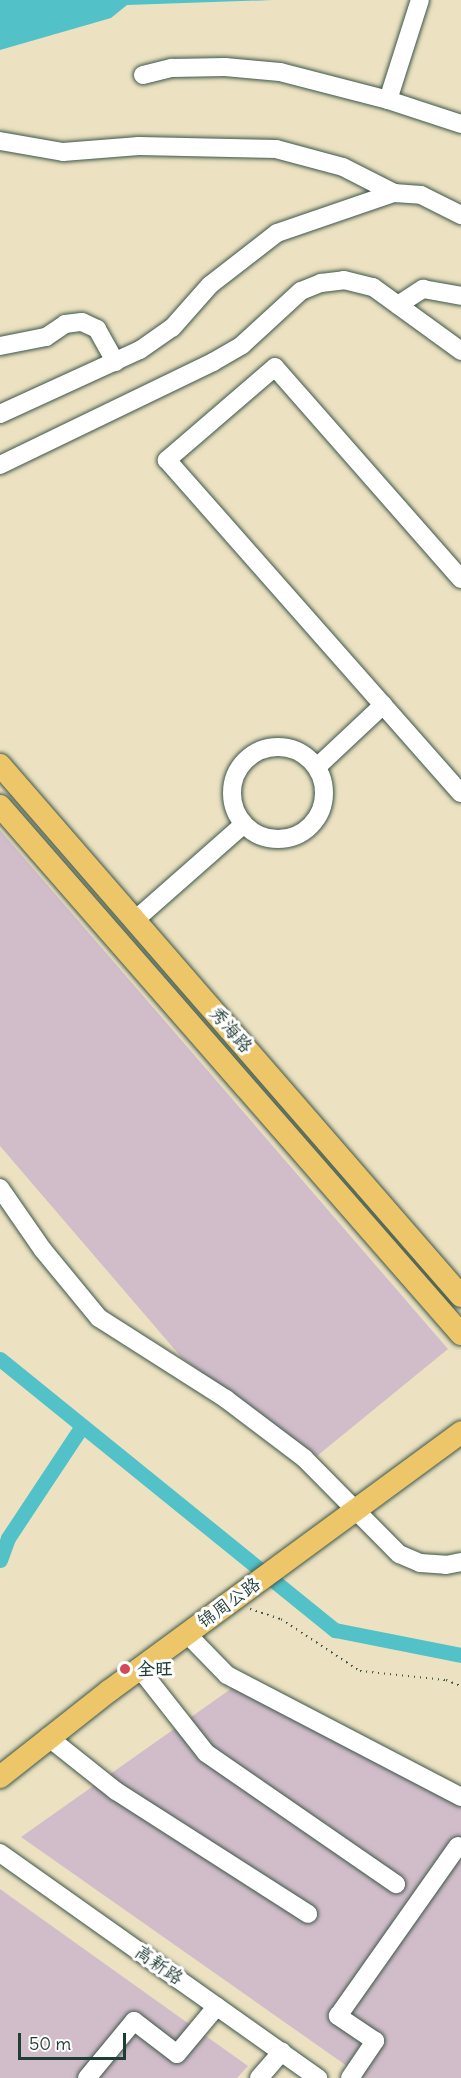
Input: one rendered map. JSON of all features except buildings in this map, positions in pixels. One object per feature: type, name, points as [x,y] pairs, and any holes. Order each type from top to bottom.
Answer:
[{"type":"main road","name":"秀海路","points":[[0,765],[461,1296]]},
{"type":"main road","name":"秀海路","points":[[0,806],[461,1335]]},
{"type":"main road","name":"锦周公路","points":[[0,1777],[48,1737],[461,1432]]},
{"type":"street","points":[[388,100],[420,0]]},
{"type":"street","points":[[143,75],[172,68],[225,67],[269,71],[329,82],[461,124]]},
{"type":"street","points":[[0,141],[63,152],[139,146],[276,149],[343,167],[394,193],[421,195],[461,215]]},
{"type":"street","points":[[0,414],[115,362],[172,328],[210,285],[277,233],[394,193]]},
{"type":"street","points":[[0,465],[213,362],[243,345],[300,291],[344,280],[373,287],[461,351]]},
{"type":"street","points":[[398,305],[423,289],[461,296]]},
{"type":"street","points":[[0,346],[46,337],[65,324],[82,322],[97,329],[115,362]]},
{"type":"street","points":[[461,579],[275,367],[167,460],[461,793]]},
{"type":"street","points":[[317,767],[383,705]]},
{"type":"street","points":[[270,748],[292,748],[317,767],[324,796],[312,824],[285,838],[270,838],[244,824],[232,797],[239,768],[249,757],[270,748]]},
{"type":"street","points":[[135,920],[244,824]]},
{"type":"street","points":[[157,987],[178,969]]},
{"type":"street","points":[[0,1188],[43,1250],[99,1318],[226,1399],[287,1444],[399,1554],[420,1563],[446,1565],[461,1562]]},
{"type":"street","points":[[187,1634],[227,1675],[461,1797]]},
{"type":"street","points":[[140,1669],[206,1753],[396,1884]]},
{"type":"street","points":[[48,1737],[116,1791],[308,1914]]},
{"type":"street","points":[[350,2078],[375,2041],[338,2016],[458,1846]]},
{"type":"street","name":"高新路","points":[[0,1853],[318,2078]]},
{"type":"street","points":[[87,2078],[134,2021],[177,2054],[217,2006]]},
{"type":"street","points":[[259,2078],[282,2052]]},
{"type":"path","points":[[235,1598],[281,1620],[360,1671],[446,1680],[461,1686]]},
{"type":"shaded area","points":[[0,830],[448,1349],[317,1456],[182,1358],[0,1146]]},
{"type":"shaded area","points":[[235,1686],[461,1806],[461,2078],[364,2078],[21,1837]]},
{"type":"shaded area","points":[[0,1889],[248,2066],[237,2078],[0,2078]]},
{"type":"water","points":[[0,0],[273,0],[127,5],[111,18],[0,50]]},
{"type":"waterway","points":[[0,1359],[335,1630],[461,1655]]},
{"type":"waterway","points":[[0,1560],[8,1538],[82,1426]]},
{"type":"place","name":"全旺","points":[[125,1669]]}]
